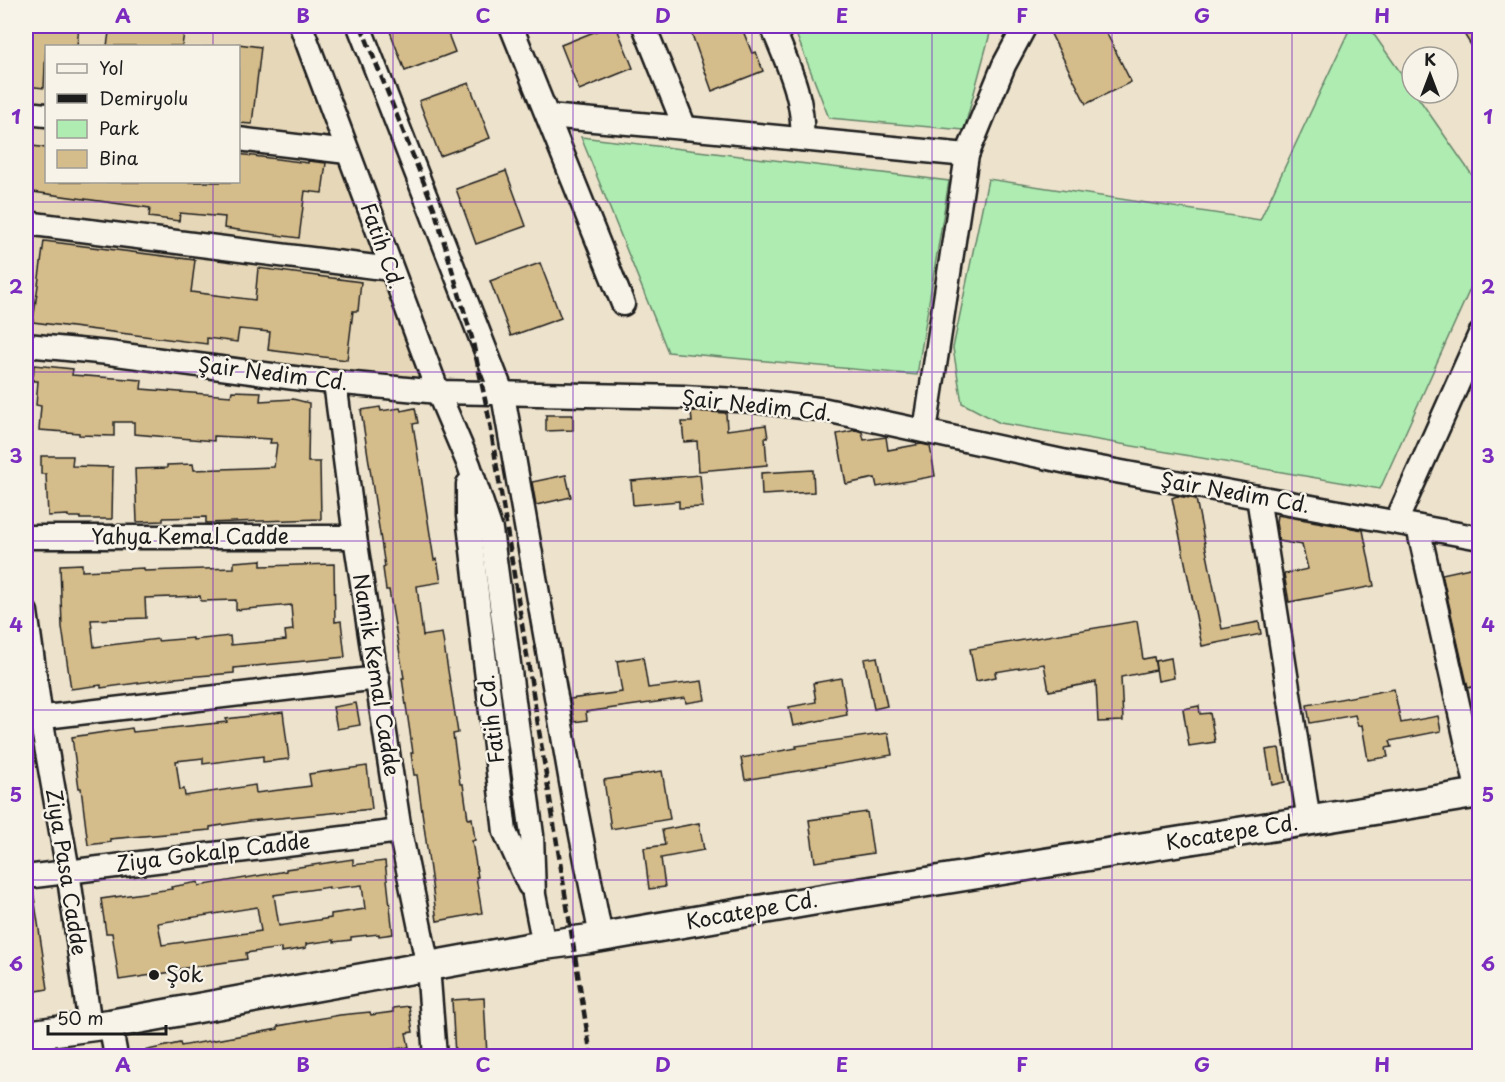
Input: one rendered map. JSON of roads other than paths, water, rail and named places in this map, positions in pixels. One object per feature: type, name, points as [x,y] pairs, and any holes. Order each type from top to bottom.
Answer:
[{"type":"main road","name":"Kocatepe Cd.","points":[[26,1035],[100,1025],[544,945],[1479,793]]},
{"type":"street","name":"Fatih Cd.","points":[[298,26],[438,393],[469,465],[468,516],[505,832],[534,895],[544,945]]},
{"type":"street","points":[[359,26],[503,395],[574,799],[601,937]]},
{"type":"street","points":[[511,26],[623,304]]},
{"type":"street","points":[[644,26],[685,128]]},
{"type":"street","points":[[772,26],[800,100],[802,139]]},
{"type":"street","points":[[925,431],[967,155],[1004,65],[1025,26]]},
{"type":"street","points":[[26,113],[45,115]]},
{"type":"street","points":[[548,116],[967,155]]},
{"type":"street","points":[[240,139],[347,152]]},
{"type":"street","points":[[26,223],[391,269]]},
{"type":"street","points":[[1479,334],[1407,525],[1479,793]]},
{"type":"street","name":"Şair Nedim Cd.","points":[[26,345],[438,393],[683,397],[754,401],[826,410],[1067,462],[1479,538]]},
{"type":"street","name":"Namik Kemal Cadde","points":[[335,382],[355,537],[400,831],[428,967],[435,1056]]},
{"type":"street","points":[[1258,497],[1309,821]]},
{"type":"street","name":"Yahya Kemal Cadde","points":[[26,537],[355,537]]},
{"type":"street","name":"Ziya Pasa Cadde","points":[[26,612],[33,719],[100,1025],[116,1056]]},
{"type":"street","points":[[33,719],[378,678]]},
{"type":"street","name":"Ziya Gokalp Cadde","points":[[26,877],[400,831]]},
{"type":"railway","points":[[361,26],[434,208],[472,338],[489,418],[591,1056]]},
{"type":"place","name":"Şok","points":[[154,975]]}]
